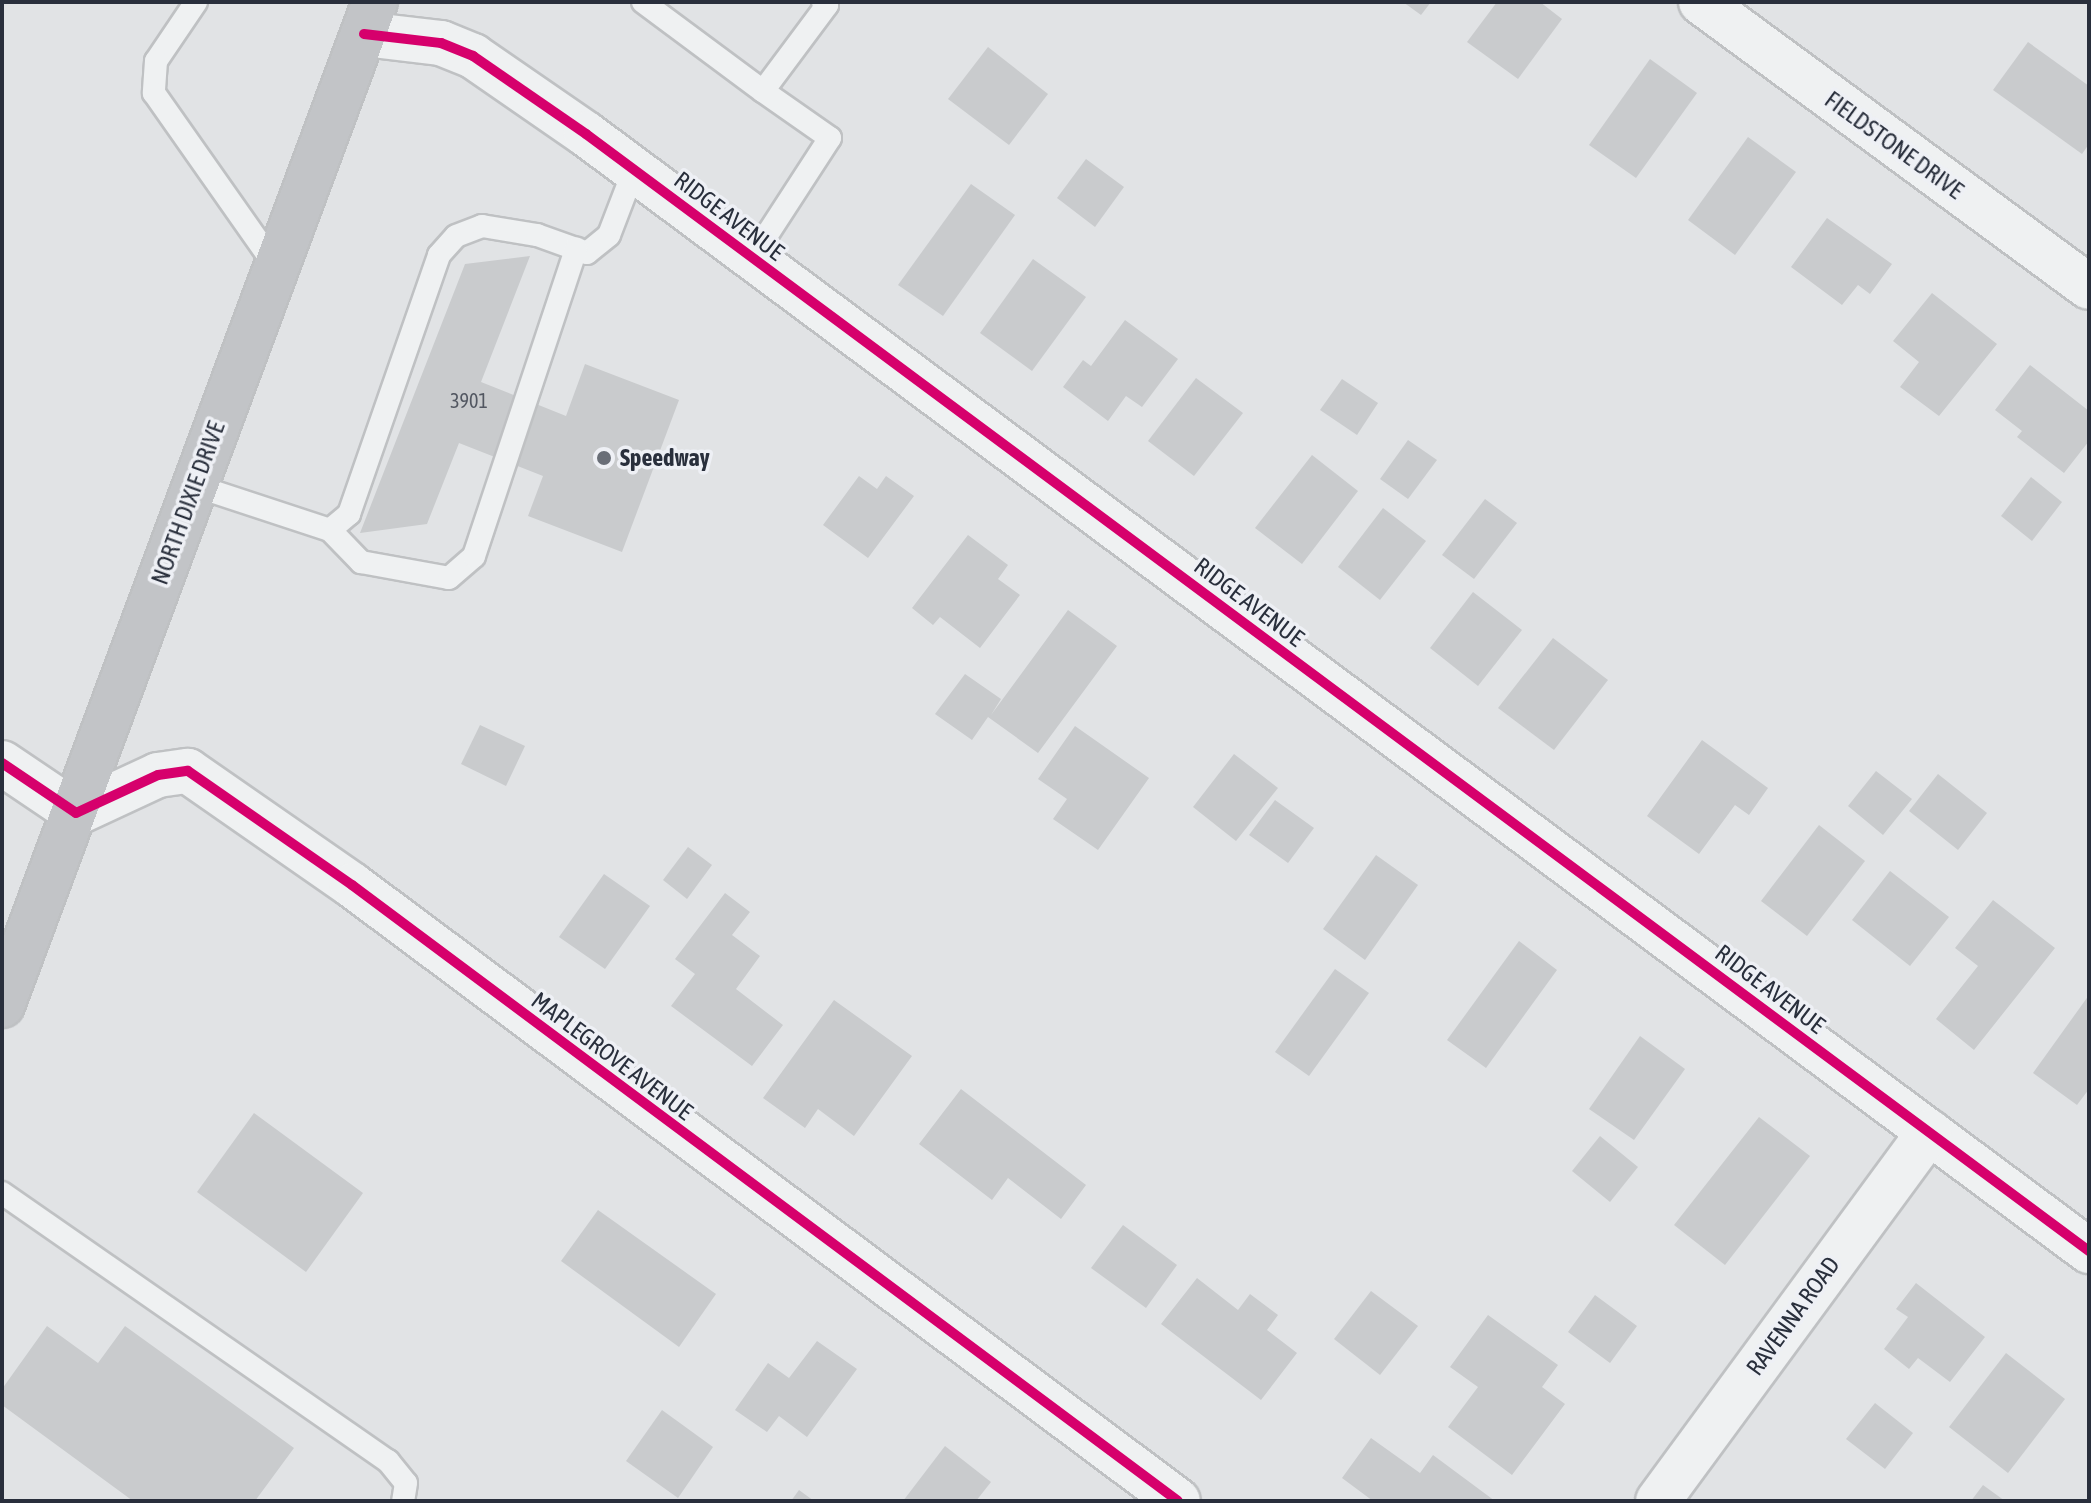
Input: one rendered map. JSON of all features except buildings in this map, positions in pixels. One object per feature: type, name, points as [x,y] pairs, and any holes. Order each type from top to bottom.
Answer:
[{"type":"main road","name":"NORTH DIXIE DRIVE","points":[[2,1005],[76,813],[193,485],[277,269],[370,12]]},
{"type":"street","name":"FIELDSTONE DRIVE","points":[[1701,2],[2089,287]]},
{"type":"street","name":"RIDGE AVENUE","points":[[370,12],[473,56],[634,170],[2089,1251]]},
{"type":"street","points":[[2,763],[76,813]]},
{"type":"street","name":"MAPLEGROVE AVENUE","points":[[76,813],[158,775],[188,771],[352,885],[1178,1501]]},
{"type":"street","name":"RAVENNA ROAD","points":[[1658,1501],[1929,1132]]},
{"type":"lane","points":[[196,2],[156,61],[154,93],[277,269]]},
{"type":"lane","points":[[643,2],[830,138],[752,258]]},
{"type":"lane","points":[[763,91],[827,5],[823,2]]},
{"type":"lane","points":[[330,530],[349,514],[439,255],[456,236],[482,226],[537,235],[587,253],[609,235],[634,170]]},
{"type":"lane","points":[[193,485],[330,530],[361,562],[449,578],[474,556],[576,249]]},
{"type":"lane","points":[[2,1193],[388,1461],[406,1483],[403,1501]]},
{"type":"cycle path","points":[[364,34],[441,43],[473,56],[586,134],[2089,1251]]},
{"type":"cycle path","points":[[2,763],[76,813],[158,775],[188,771],[352,885],[1178,1501]]},
{"type":"place","name":"Speedway","points":[[604,458]]}]
